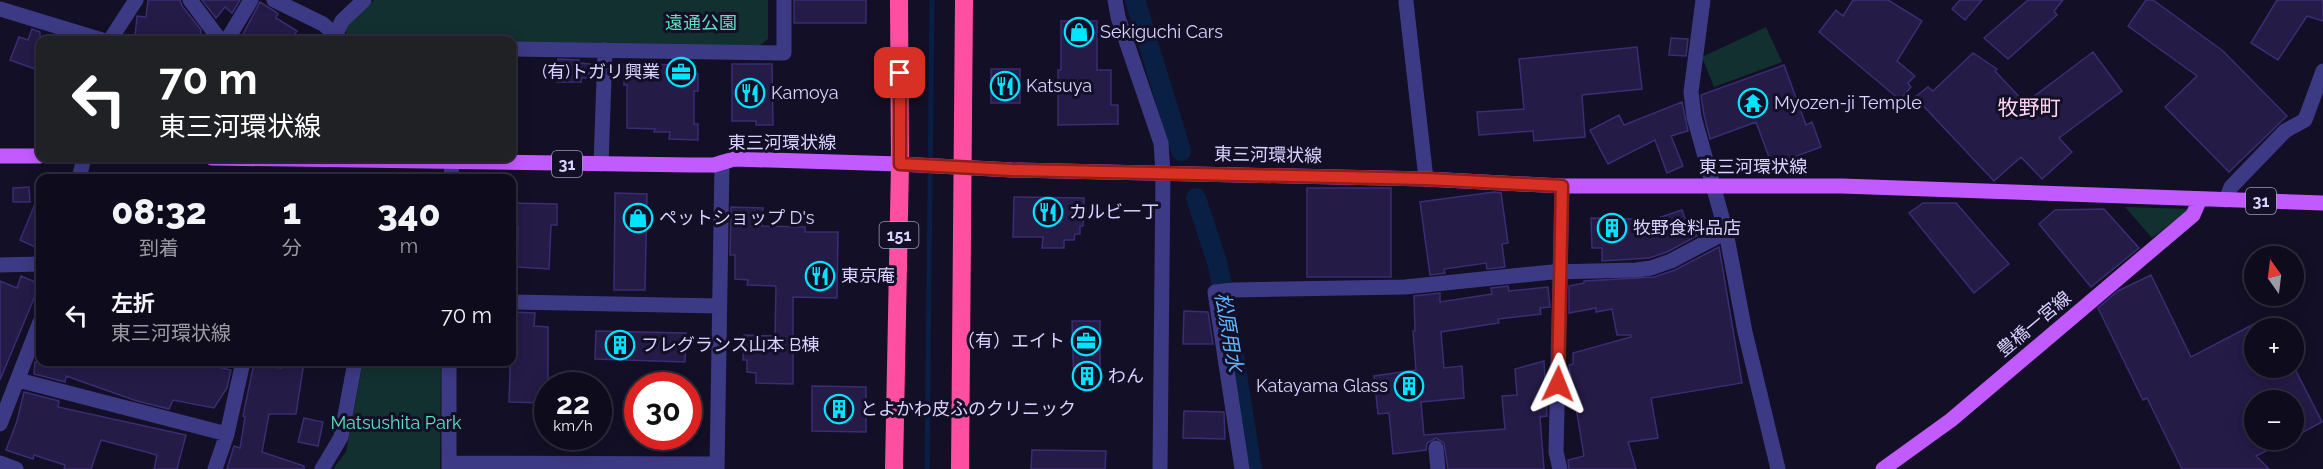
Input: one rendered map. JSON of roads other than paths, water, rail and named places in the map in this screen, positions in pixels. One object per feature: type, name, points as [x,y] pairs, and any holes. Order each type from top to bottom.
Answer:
[{"type":"highway","name":"151","points":[[894,469],[900,164],[899,0]]},
{"type":"highway","points":[[960,469],[964,0]]},
{"type":"main road","points":[[0,156],[36,156]]},
{"type":"main road","name":"東三河環状線","points":[[452,162],[691,165],[734,159],[963,168],[1426,179],[1562,186],[1842,186],[2323,203]]},
{"type":"main road","name":"豊橋一宮線","points":[[1883,469],[1951,420],[2193,215],[2200,199]]},
{"type":"street","points":[[113,36],[136,0]]},
{"type":"street","points":[[190,0],[217,36]]},
{"type":"street","points":[[229,36],[251,0]]},
{"type":"street","points":[[274,0],[322,24],[333,36]]},
{"type":"street","points":[[337,36],[342,21],[364,0]]},
{"type":"street","points":[[516,49],[784,53],[784,0]]},
{"type":"street","points":[[1115,0],[1118,17],[1161,143],[1163,172],[1160,469]]},
{"type":"street","points":[[1703,0],[1691,92],[1694,117],[1726,232],[1744,332],[1778,469]]},
{"type":"street","points":[[1406,2],[1426,179]]},
{"type":"street","points":[[2,6],[90,36]]},
{"type":"street","points":[[601,164],[605,50]]},
{"type":"street","points":[[2226,200],[2231,187],[2285,131],[2305,120],[2323,70]]},
{"type":"street","points":[[451,174],[452,162]]},
{"type":"street","points":[[449,366],[449,466],[717,466],[722,162]]},
{"type":"street","points":[[1560,469],[1556,452],[1562,186]]},
{"type":"street","points":[[1242,469],[1215,292],[1405,287],[1561,272],[1651,268],[1671,261],[1726,232]]},
{"type":"street","points":[[0,265],[36,264]]},
{"type":"street","points":[[516,302],[719,306]]},
{"type":"street","points":[[0,424],[36,332]]},
{"type":"street","points":[[215,469],[227,434],[242,366]]},
{"type":"street","points":[[322,469],[341,437],[354,366]]},
{"type":"street","points":[[18,380],[227,434]]},
{"type":"street","points":[[1436,448],[1438,469]]},
{"type":"street","points":[[0,463],[16,469]]},
{"type":"waterway","points":[[927,469],[932,0]]},
{"type":"waterway","name":"松原用水","points":[[1135,0],[1181,151]]},
{"type":"waterway","name":"松原用水","points":[[1196,198],[1217,262],[1225,299],[1252,469]]},
{"type":"place","name":"Sekiguchi Cars","points":[[1079,32]]},
{"type":"place","name":"(有)トガリ興業","points":[[681,72]]},
{"type":"place","name":"Katsuya","points":[[1005,86]]},
{"type":"place","name":"Kamoya","points":[[750,93]]},
{"type":"place","name":"Myozen-ji Temple","points":[[1753,103]]},
{"type":"place","name":"カルビ一丁","points":[[1048,212]]},
{"type":"place","name":"ペットショップ D's","points":[[638,218]]},
{"type":"place","name":"牧野食料品店","points":[[1612,228]]},
{"type":"place","name":"東京庵","points":[[820,276]]},
{"type":"place","name":"（有）エイト","points":[[1086,341]]},
{"type":"place","name":"フレグランス山本 B棟","points":[[620,345]]},
{"type":"place","name":"わん","points":[[1087,376]]},
{"type":"place","name":"Katayama Glass","points":[[1409,386]]},
{"type":"place","name":"とよかわ皮ふのクリニック","points":[[839,409]]},
{"type":"district","name":"牧野町","points":[[2029,108]]},
{"type":"park label","name":"遠通公園","points":[[701,23]]},
{"type":"park label","name":"Matsushita Park","points":[[396,423]]}]
